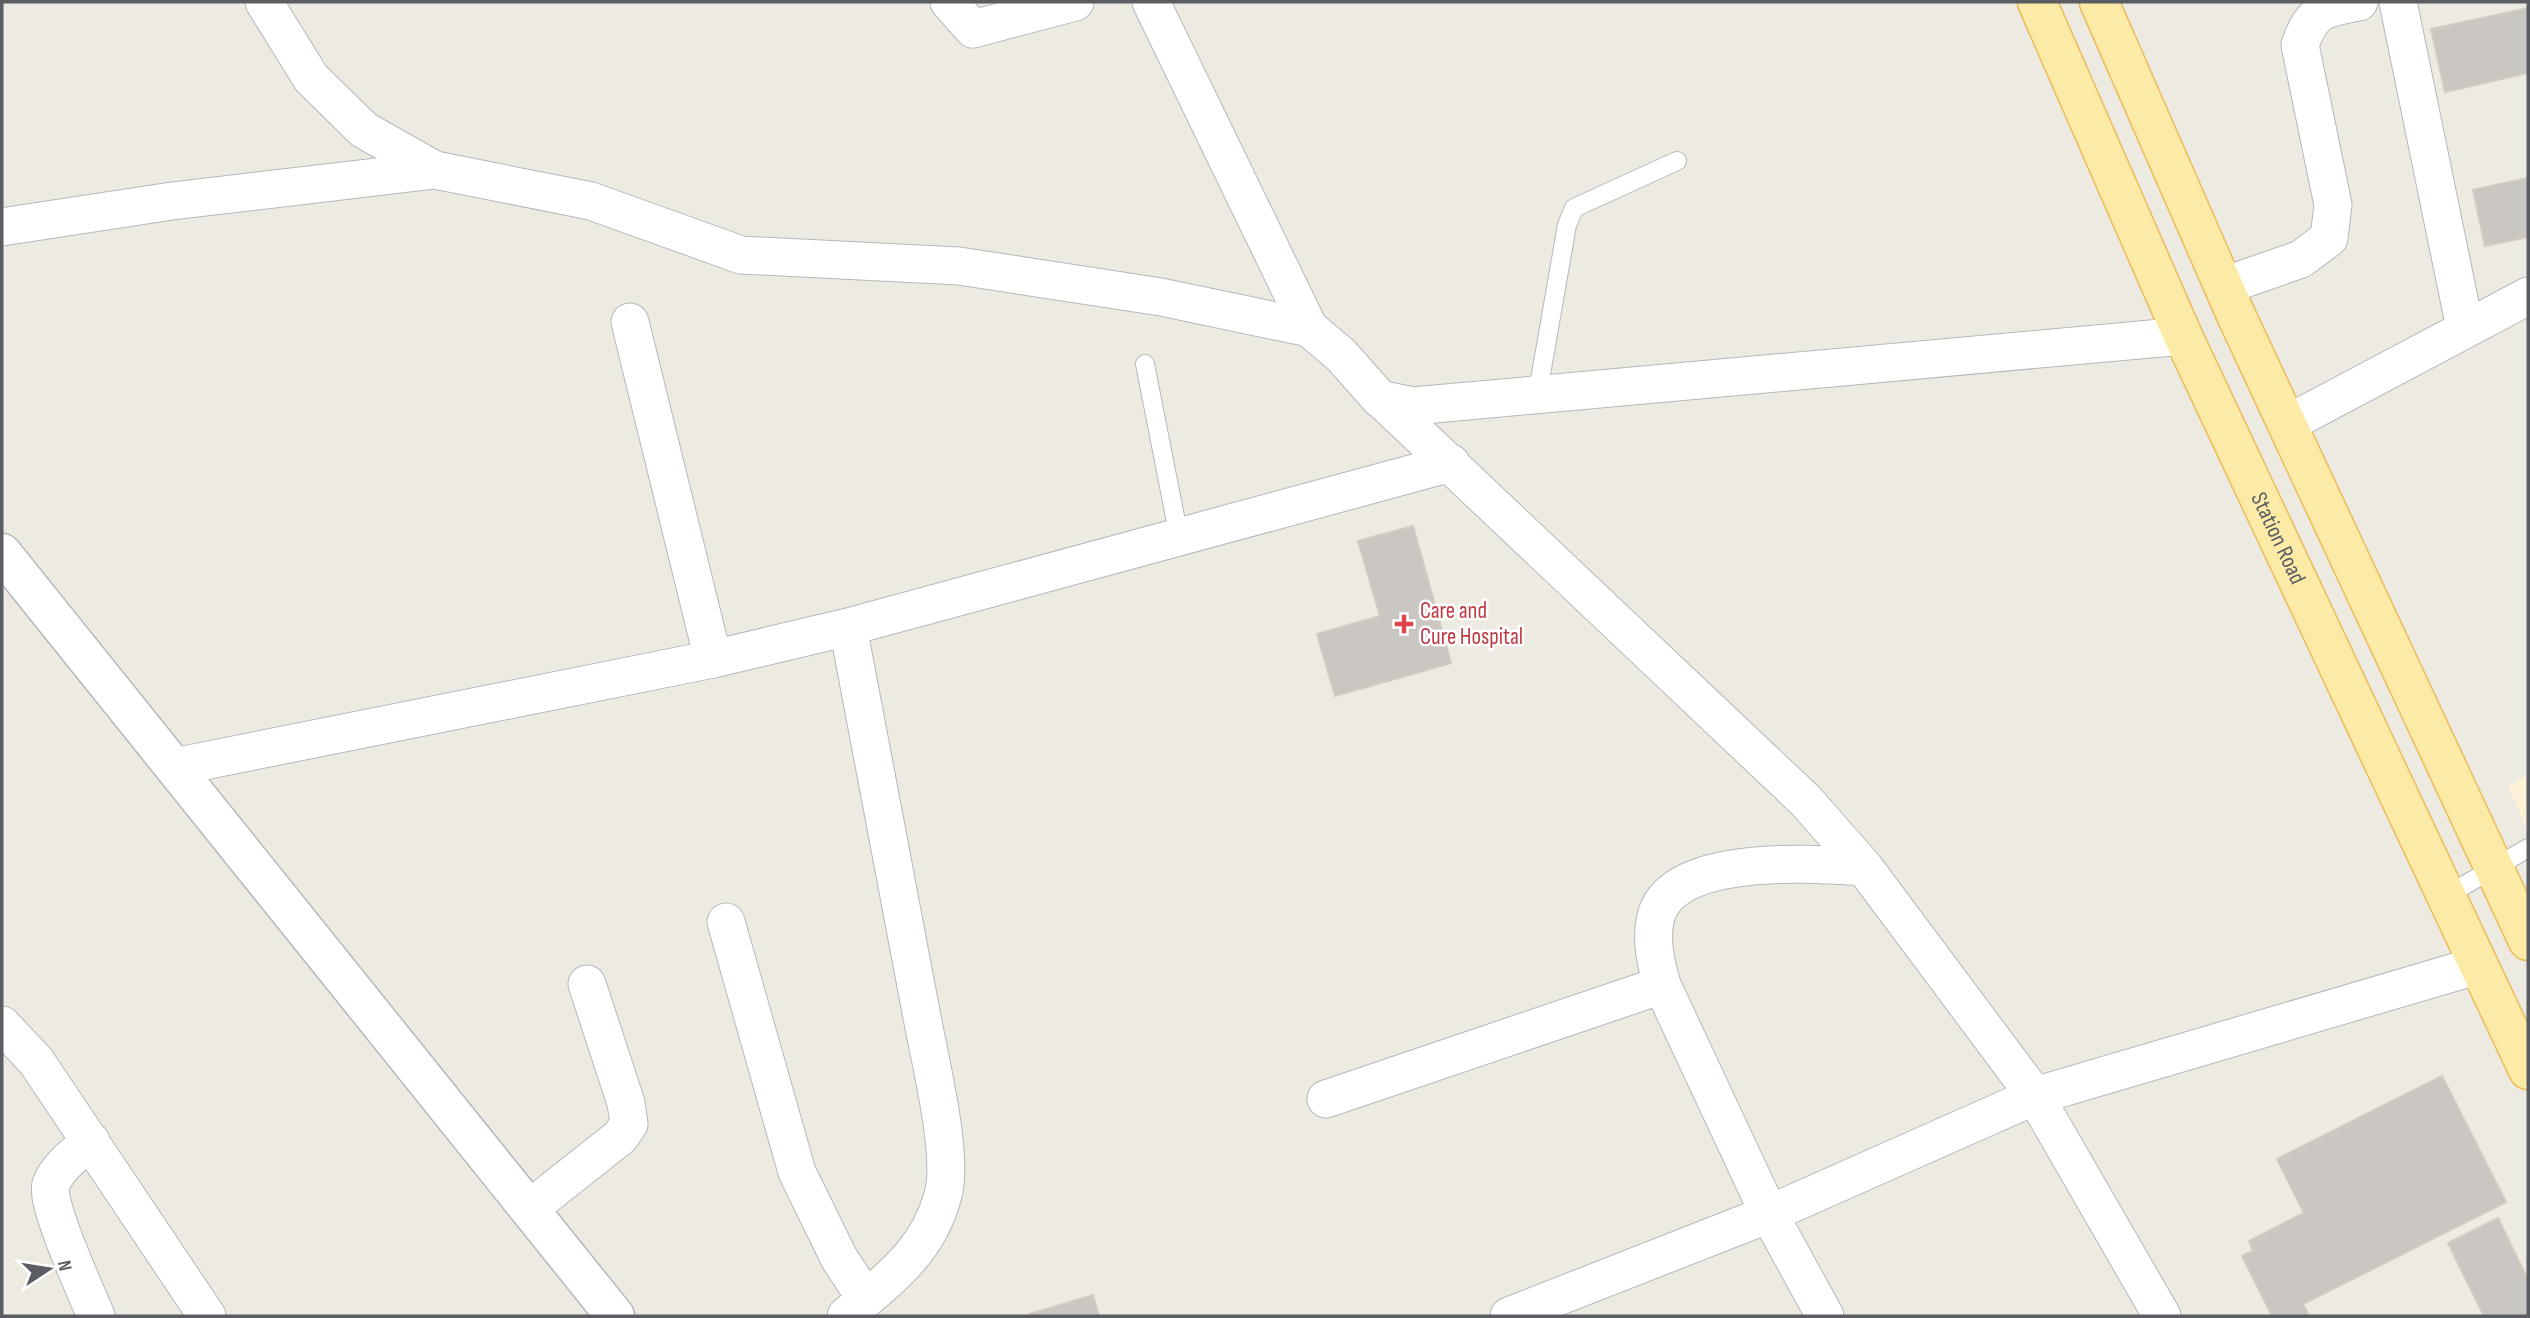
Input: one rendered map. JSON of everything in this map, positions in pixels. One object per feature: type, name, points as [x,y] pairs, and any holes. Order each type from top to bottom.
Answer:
[{"type":"main road","name":"Station Road","points":[[2037,2],[2183,336],[2528,1070]]},
{"type":"main road","points":[[2099,2],[2287,424],[2528,941]]},
{"type":"street","points":[[264,2],[311,78],[364,130],[435,170]]},
{"type":"street","points":[[949,2],[973,29],[1075,2]]},
{"type":"street","points":[[1151,2],[1309,328],[1806,801],[1864,867],[2035,1096],[2162,1316]]},
{"type":"street","points":[[2224,286],[2301,259],[2329,238],[2333,205],[2300,45],[2308,21],[2328,7],[2358,2]]},
{"type":"street","points":[[2398,2],[2465,328]]},
{"type":"street","points":[[2,227],[172,201],[435,170],[591,201],[741,255],[958,266],[1161,297],[1309,328]]},
{"type":"street","points":[[2287,424],[2528,296]]},
{"type":"street","points":[[630,322],[713,659]]},
{"type":"street","points":[[1380,398],[1413,406],[1537,397],[2183,336]]},
{"type":"street","points":[[174,767],[713,659],[848,627],[1451,463]]},
{"type":"street","points":[[2,553],[615,1316]]},
{"type":"street","points":[[726,922],[797,1172],[839,1258],[856,1308],[909,1262],[932,1231],[944,1192],[944,1149],[848,627]]},
{"type":"street","points":[[1825,1316],[1769,1214],[1662,985],[1653,950],[1655,919],[1670,892],[1699,876],[1799,863],[1864,867]]},
{"type":"street","points":[[1509,1316],[1769,1214],[2035,1096],[2479,965]]},
{"type":"street","points":[[529,1209],[620,1137],[629,1124],[586,984]]},
{"type":"street","points":[[1325,1099],[1662,985]]},
{"type":"street","points":[[2,1025],[36,1061],[207,1316]]},
{"type":"street","points":[[92,1141],[60,1168],[49,1187],[52,1208],[96,1316]]},
{"type":"lane","points":[[1537,397],[1567,225],[1574,208],[1677,161]]},
{"type":"lane","points":[[1145,364],[1179,537]]},
{"type":"lane","points":[[2446,896],[2528,848]]},
{"type":"shaded area","points":[[2528,775],[2528,831],[2508,786]]},
{"type":"building","points":[[2528,8],[2528,73],[2445,92],[2431,29]]},
{"type":"building","points":[[2528,178],[2528,237],[2485,246],[2473,190]]},
{"type":"building","points":[[1413,526],[1451,663],[1335,696],[1317,634],[1380,616],[1358,541]]},
{"type":"building","points":[[2442,1076],[2506,1202],[2303,1304],[2309,1316],[2272,1316],[2242,1256],[2253,1251],[2249,1241],[2304,1213],[2277,1159]]},
{"type":"building","points":[[2498,1218],[2528,1280],[2528,1316],[2484,1316],[2448,1243]]},
{"type":"building","points":[[1093,1295],[1099,1316],[1029,1314]]},
{"type":"place","name":"Care and Cure Hospital","points":[[1404,624]]}]
